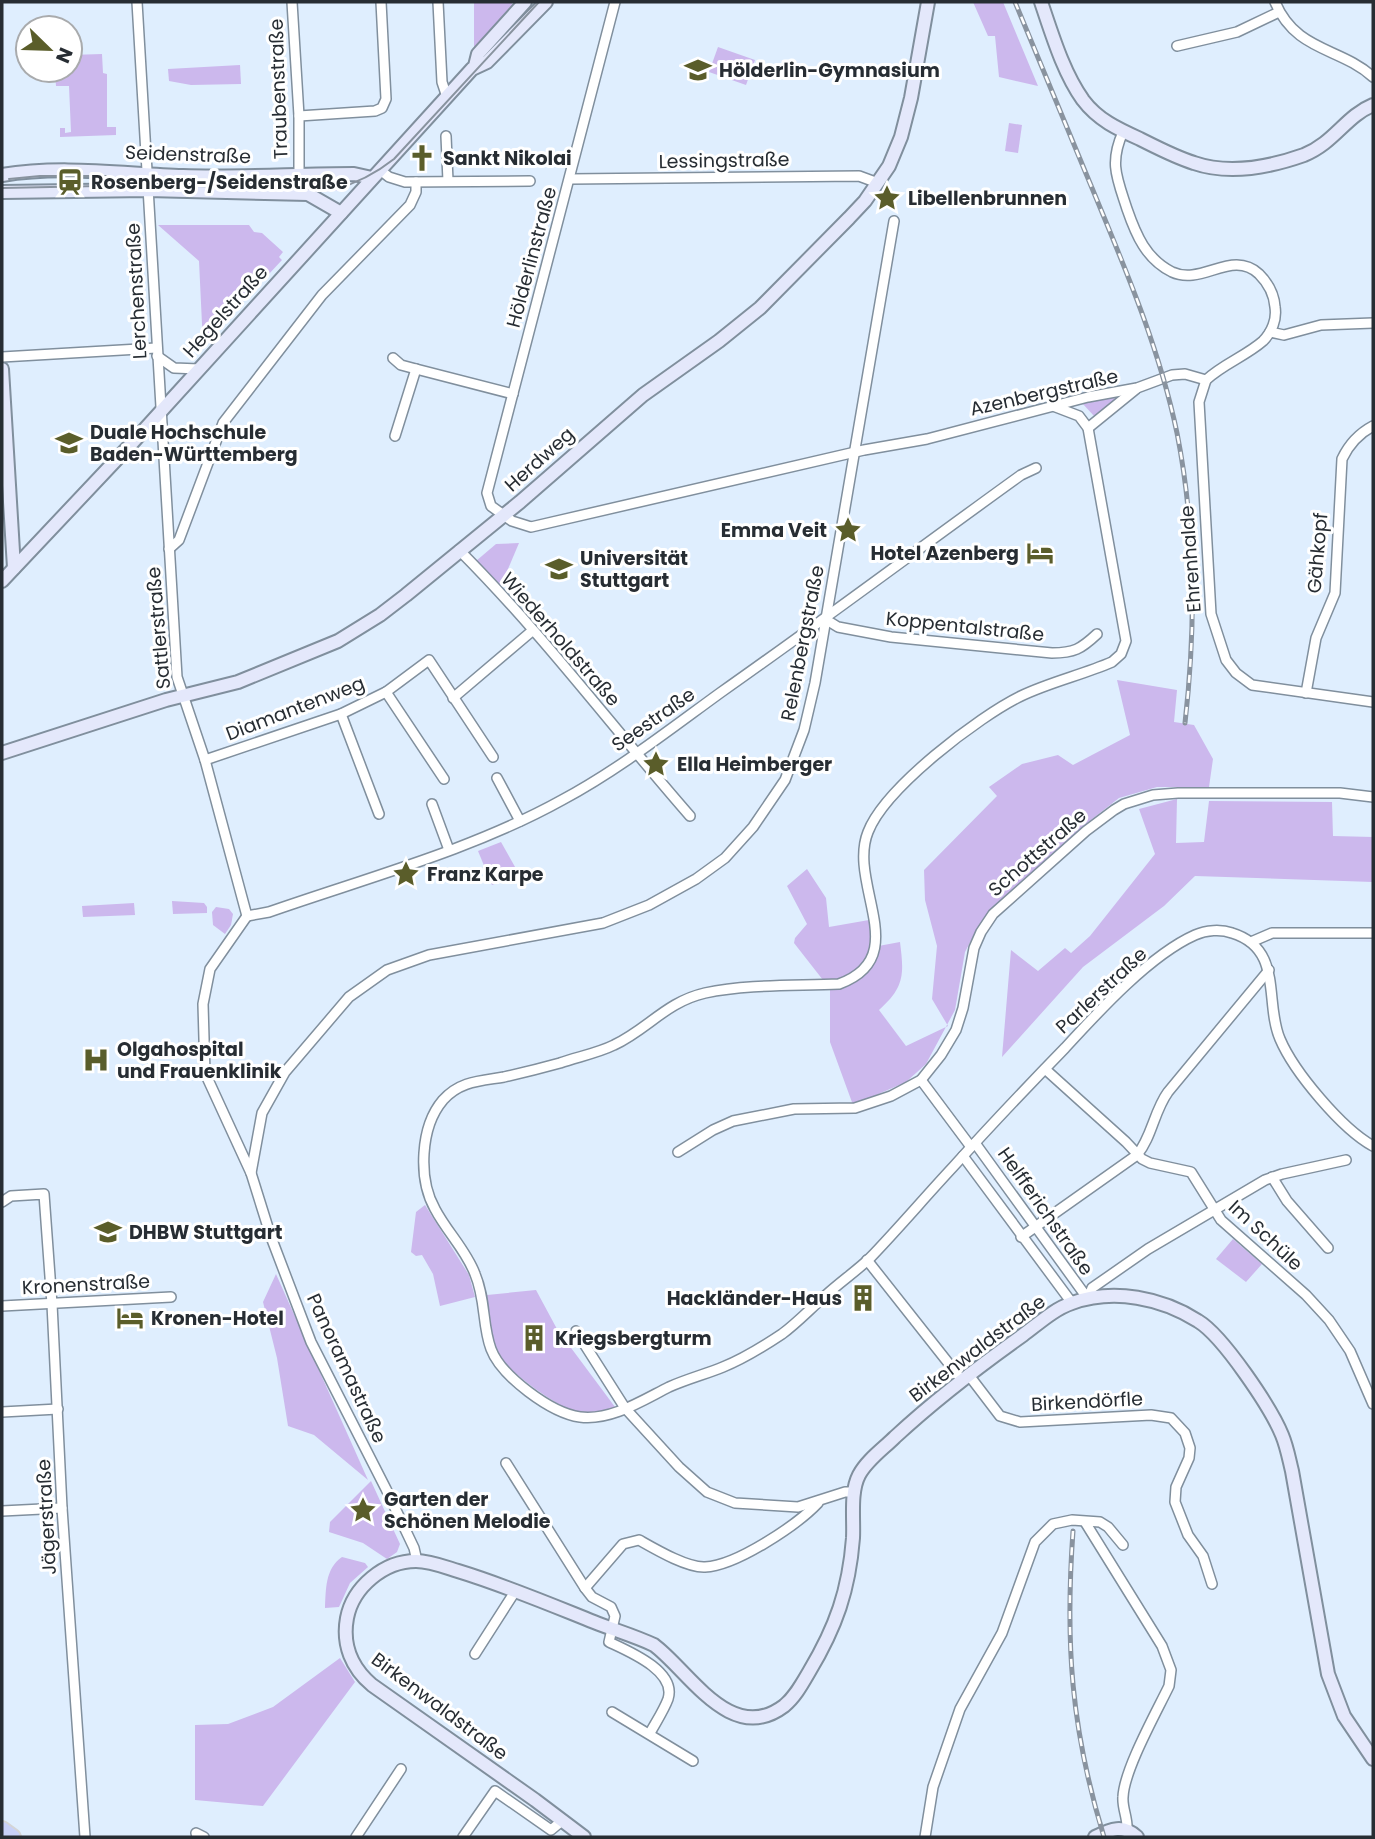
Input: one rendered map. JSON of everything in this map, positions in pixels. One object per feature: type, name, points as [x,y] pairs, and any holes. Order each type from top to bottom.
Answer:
[{"type":"main road","points":[[2,1829],[13,1837]]},
{"type":"street","name":"Lerchenstraße","points":[[137,2],[160,411]]},
{"type":"street","name":"Traubenstraße","points":[[292,2],[299,116],[299,175]]},
{"type":"street","points":[[299,116],[375,111],[382,108],[386,99],[381,2]]},
{"type":"street","points":[[438,2],[442,82],[447,97]]},
{"type":"street","name":"Hegelstraße","points":[[475,66],[478,54],[526,2]]},
{"type":"street","name":"Hegelstraße","points":[[2,581],[475,66],[486,62],[545,2]]},
{"type":"street","name":"Hölderlinstraße","points":[[503,516],[491,506],[487,493],[615,2]]},
{"type":"street","name":"Herdweg","points":[[2,753],[248,678],[338,641],[380,615],[503,516],[643,395],[719,341],[760,307],[849,218],[878,183],[888,166],[907,115],[928,2]]},
{"type":"street","points":[[1041,2],[1077,90],[1102,121],[1197,164],[1244,168],[1284,161],[1316,150],[1359,113],[1373,105]]},
{"type":"street","points":[[1275,2],[1279,12],[1310,44],[1364,68],[1373,77]]},
{"type":"street","points":[[1177,46],[1237,32],[1279,12]]},
{"type":"street","points":[[1124,132],[1114,156],[1114,170],[1136,235],[1148,254],[1175,273],[1190,275],[1226,265],[1241,265],[1255,271],[1267,281],[1274,297],[1276,311],[1270,332],[1253,348],[1214,372],[1206,380]]},
{"type":"street","points":[[446,136],[448,181]]},
{"type":"street","name":"Seidenstraße","points":[[2,175],[82,170],[210,177],[376,174],[416,182],[530,181]]},
{"type":"street","name":"Lessingstraße","points":[[570,179],[859,176],[878,183]]},
{"type":"street","points":[[169,549],[179,540],[223,423],[322,295],[410,205],[416,192],[416,182]]},
{"type":"street","name":"Seidenstraße","points":[[2,192],[148,190],[308,194],[341,214]]},
{"type":"street","name":"Relenbergstraße","points":[[251,1173],[262,1113],[285,1072],[349,997],[387,970],[429,955],[603,923],[649,905],[696,879],[725,858],[753,827],[785,780],[804,730],[815,683],[894,221]]},
{"type":"street","points":[[1270,332],[1284,335],[1321,325],[1373,323]]},
{"type":"street","points":[[2,357],[156,352],[174,368],[199,369]]},
{"type":"street","points":[[393,358],[401,365],[513,394]]},
{"type":"street","points":[[2,369],[13,568]]},
{"type":"street","points":[[395,436],[416,369]]},
{"type":"street","name":"Azenbergstraße","points":[[503,516],[531,527],[853,453],[927,439],[1053,406],[1137,388],[1172,374],[1185,374],[1206,380]]},
{"type":"street","name":"Ehrenhalde","points":[[1206,380],[1199,402],[1211,614],[1226,660],[1236,673],[1252,685],[1373,702]]},
{"type":"street","points":[[1053,406],[1079,416],[1088,428],[1137,388]]},
{"type":"street","name":"Sattlerstraße","points":[[160,411],[177,677],[205,760],[247,916]]},
{"type":"street","name":"Gähkopf","points":[[1306,693],[1317,638],[1335,593],[1342,459],[1352,442],[1373,426]]},
{"type":"street","name":"Parlerstraße","points":[[1088,428],[1126,641],[1121,654],[1101,667],[1023,695],[995,711],[895,791],[876,814],[866,836],[863,860],[877,944],[871,961],[863,971],[853,979],[839,984],[727,989],[679,1001],[616,1044],[557,1063],[464,1084],[447,1096],[435,1111],[424,1150],[424,1168],[432,1206],[459,1244],[474,1272],[485,1304],[491,1348],[496,1359],[530,1392],[561,1412],[579,1417],[595,1417],[625,1408],[727,1365],[782,1334],[867,1261],[1045,1069],[1128,984],[1160,958],[1194,935],[1207,932],[1225,931],[1251,942]]},
{"type":"street","name":"Seestraße","points":[[247,916],[269,912],[449,850],[561,801],[635,754],[825,619],[931,539],[1021,475],[1036,468]]},
{"type":"street","name":"Wiederholdstraße","points":[[459,550],[577,681],[635,754],[690,816]]},
{"type":"street","name":"Koppentalstraße","points":[[825,619],[838,627],[891,637],[1052,653],[1067,653],[1082,648],[1097,634]]},
{"type":"street","points":[[493,757],[453,698],[532,631]]},
{"type":"street","name":"Diamantenweg","points":[[205,760],[341,714],[386,692],[429,660],[453,698]]},
{"type":"street","points":[[386,692],[444,779]]},
{"type":"street","points":[[341,714],[379,814]]},
{"type":"street","points":[[496,778],[520,821]]},
{"type":"street","name":"Schottstraße","points":[[678,1152],[733,1121],[794,1108],[862,1106],[891,1097],[920,1080],[941,1055],[956,1030],[963,1008],[974,948],[986,923],[1002,905],[1124,804],[1153,795],[1178,793],[1340,793],[1373,797]]},
{"type":"street","points":[[432,804],[449,850]]},
{"type":"street","name":"Panoramastraße","points":[[247,916],[210,969],[203,1004],[205,1073],[251,1173],[271,1237],[311,1342],[386,1489],[414,1548],[417,1561]]},
{"type":"street","points":[[1373,933],[1272,933],[1251,942],[1269,970],[1281,1043],[1334,1114],[1360,1139],[1373,1146]]},
{"type":"street","points":[[1021,1237],[1137,1155],[1160,1103],[1269,970]]},
{"type":"street","name":"Im Schüle","points":[[1045,1069],[1137,1155],[1150,1163],[1191,1172],[1220,1220],[1306,1295],[1329,1320],[1350,1351],[1373,1404]]},
{"type":"street","name":"Helfferichstraße","points":[[920,1080],[973,1145],[1088,1299]]},
{"type":"street","name":"Helfferichstraße","points":[[963,1156],[1072,1303]]},
{"type":"street","points":[[1088,1299],[1093,1288],[1148,1248],[1272,1177],[1346,1160]]},
{"type":"street","points":[[1272,1177],[1287,1201],[1328,1248]]},
{"type":"street","name":"Jägerstraße","points":[[2,1202],[12,1196],[44,1194],[85,1837]]},
{"type":"street","points":[[867,1261],[964,1377]]},
{"type":"street","name":"Birkenwaldstraße","points":[[584,1837],[372,1685],[354,1666],[346,1631],[352,1604],[360,1590],[380,1571],[396,1564],[417,1561],[466,1573],[654,1645],[719,1706],[742,1715],[762,1716],[784,1706],[804,1681],[832,1632],[839,1615],[850,1568],[858,1477],[866,1464],[964,1377],[1059,1309],[1088,1299],[1118,1296],[1153,1300],[1178,1309],[1203,1323],[1229,1351],[1273,1416],[1287,1450],[1292,1471],[1328,1674],[1344,1716],[1373,1759]]},
{"type":"street","name":"Kronenstraße","points":[[2,1306],[171,1297]]},
{"type":"street","points":[[576,1331],[625,1408],[679,1467],[707,1492],[720,1499],[761,1506],[798,1507],[845,1492],[855,1492]]},
{"type":"street","name":"Birkendörfle","points":[[964,1377],[1000,1416],[1020,1422],[1044,1423],[1151,1415],[1171,1418],[1185,1433],[1190,1448],[1189,1458],[1175,1487],[1175,1502],[1188,1535],[1203,1556],[1212,1584]]},
{"type":"street","points":[[2,1412],[58,1409]]},
{"type":"street","points":[[506,1463],[585,1588],[592,1597],[611,1607],[615,1616],[609,1642],[646,1659],[666,1680],[669,1696],[650,1733]]},
{"type":"street","points":[[585,1588],[623,1544],[639,1540],[703,1568],[729,1562],[764,1544],[806,1515],[819,1502]]},
{"type":"street","points":[[2,1511],[62,1508]]},
{"type":"street","points":[[925,1837],[933,1787],[960,1709],[1002,1633],[1035,1542],[1053,1524],[1073,1520],[1100,1522],[1108,1527],[1123,1545]]},
{"type":"street","points":[[1085,1522],[1162,1646],[1171,1670],[1169,1686],[1126,1779],[1122,1800],[1132,1833],[1111,1830],[1095,1837]]},
{"type":"street","points":[[475,1654],[516,1590]]},
{"type":"street","points":[[612,1712],[693,1761]]},
{"type":"street","points":[[356,1837],[401,1769]]},
{"type":"street","points":[[463,1837],[495,1791],[551,1830],[563,1820]]},
{"type":"street","points":[[197,1837],[196,1833],[204,1837]]},
{"type":"shaded area","points":[[474,2],[510,2],[514,5],[474,48]]},
{"type":"shaded area","points":[[973,2],[1003,2],[1038,86],[999,77],[995,36],[988,36]]},
{"type":"shaded area","points":[[718,47],[755,60],[746,85],[709,72]]},
{"type":"shaded area","points":[[102,54],[103,73],[107,74],[107,127],[116,127],[116,135],[60,137],[60,128],[65,128],[65,133],[71,132],[69,86],[56,84],[84,84],[84,55]]},
{"type":"shaded area","points":[[240,65],[241,84],[191,85],[169,81],[168,69]]},
{"type":"shaded area","points":[[1009,123],[1022,125],[1018,153],[1005,151]]},
{"type":"shaded area","points":[[158,179],[245,182],[335,180],[339,190],[314,193],[157,189]]},
{"type":"shaded area","points":[[158,225],[249,225],[254,232],[262,233],[283,252],[279,257],[282,260],[239,306],[233,302],[227,306],[232,312],[203,345],[199,261]]},
{"type":"shaded area","points":[[1115,395],[1118,401],[1095,417],[1082,403]]},
{"type":"shaded area","points":[[519,543],[500,588],[476,561],[496,544]]},
{"type":"shaded area","points":[[1117,680],[1177,690],[1174,722],[1194,725],[1213,759],[1209,787],[1157,787],[1119,798],[1082,827],[989,911],[965,952],[955,1010],[947,1025],[932,999],[937,946],[925,900],[924,870],[997,796],[989,787],[1022,764],[1058,755],[1073,765],[1130,735]]},
{"type":"shaded area","points":[[1177,799],[1176,843],[1204,842],[1209,801],[1332,802],[1333,836],[1373,837],[1373,882],[1195,876],[1164,906],[1083,967],[1002,1057],[1011,950],[1038,971],[1065,948],[1071,953],[1090,936],[1155,854],[1139,809]]},
{"type":"shaded area","points":[[501,842],[519,874],[492,885],[478,851]]},
{"type":"shaded area","points":[[807,869],[826,898],[829,927],[869,920],[873,947],[900,942],[901,979],[894,994],[879,1010],[906,1046],[946,1027],[926,1064],[906,1082],[853,1105],[830,1042],[830,989],[794,943],[807,924],[787,886]]},
{"type":"shaded area","points":[[172,901],[204,903],[207,913],[173,914]]},
{"type":"shaded area","points":[[134,903],[135,915],[83,917],[82,906]]},
{"type":"shaded area","points":[[216,907],[229,909],[233,914],[231,925],[225,934],[213,925],[212,912]]},
{"type":"shaded area","points":[[425,1205],[469,1275],[475,1297],[440,1306],[433,1274],[422,1255],[416,1256],[411,1252],[416,1212]]},
{"type":"shaded area","points":[[1233,1239],[1262,1264],[1246,1282],[1216,1259]]},
{"type":"shaded area","points":[[276,1274],[368,1480],[314,1435],[288,1426],[277,1358],[263,1302]]},
{"type":"shaded area","points":[[536,1290],[557,1329],[615,1407],[596,1414],[574,1411],[539,1391],[501,1359],[491,1337],[487,1295]]},
{"type":"shaded area","name":"Garten der Schönen Melodie","points":[[371,1481],[400,1544],[397,1552],[387,1559],[363,1543],[329,1532],[330,1522]]},
{"type":"shaded area","points":[[342,1557],[365,1563],[368,1567],[350,1583],[339,1607],[325,1608],[329,1573]]},
{"type":"shaded area","points":[[340,1658],[355,1682],[263,1806],[195,1800],[195,1725],[228,1724],[273,1707]]},
{"type":"tram line","points":[[2,188],[147,185],[335,189],[351,184],[373,174],[394,159],[539,2]]},
{"type":"tram line","points":[[9,179],[106,176]]},
{"type":"railway","points":[[1015,2],[1129,278],[1170,401],[1183,469],[1191,541],[1191,650],[1185,723]]},
{"type":"railway","points":[[1073,1531],[1070,1611],[1073,1686],[1084,1759],[1104,1837]]},
{"type":"place","name":"Hölderlin-Gymnasium","points":[[698,70]]},
{"type":"place","name":"Sankt Nikolai","points":[[422,158]]},
{"type":"place","name":"Rosenberg-/Seidenstraße","points":[[70,182]]},
{"type":"place","name":"Libellenbrunnen","points":[[887,198]]},
{"type":"place","name":"Duale Hochschule Baden-Württemberg","points":[[69,443]]},
{"type":"place","name":"Emma Veit","points":[[848,530]]},
{"type":"place","name":"Hotel Azenberg","points":[[1040,553]]},
{"type":"place","name":"Universität Stuttgart","points":[[559,569]]},
{"type":"place","name":"Ella Heimberger","points":[[656,764]]},
{"type":"place","name":"Franz Karpe","points":[[406,874]]},
{"type":"place","name":"Olgahospital und Frauenklinik","points":[[96,1060]]},
{"type":"place","name":"DHBW Stuttgart","points":[[108,1232]]},
{"type":"place","name":"Hackländer-Haus","points":[[863,1298]]},
{"type":"place","name":"Kronen-Hotel","points":[[130,1318]]},
{"type":"place","name":"Kriegsbergturm","points":[[534,1338]]},
{"type":"place","name":"Garten der Schönen Melodie","points":[[363,1510]]}]
